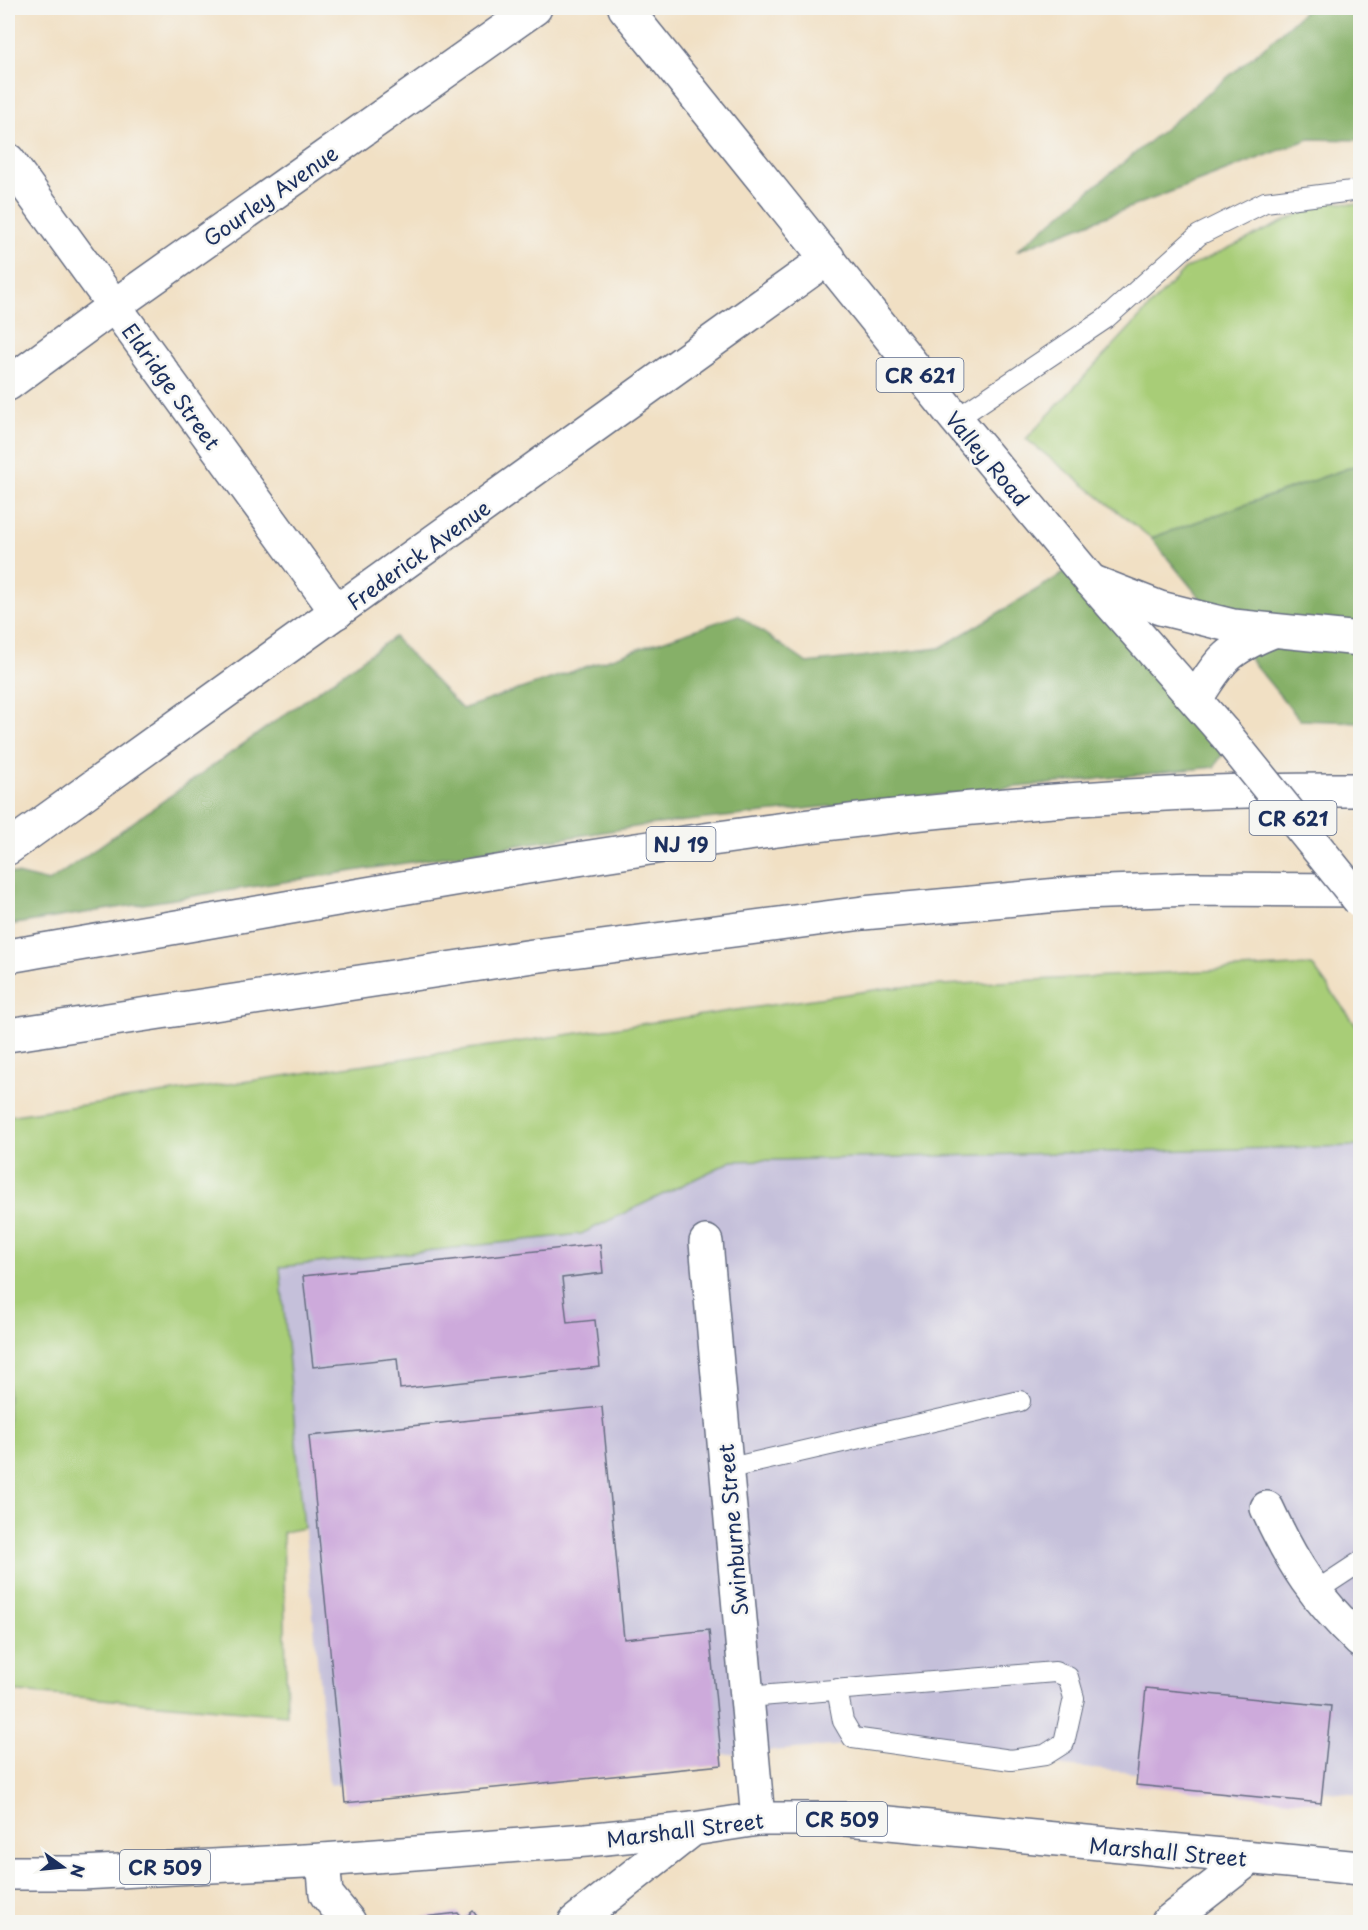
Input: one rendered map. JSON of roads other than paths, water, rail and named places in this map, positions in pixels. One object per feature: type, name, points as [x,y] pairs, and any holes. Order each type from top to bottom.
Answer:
[{"type":"main road","name":"Gourley Avenue","points":[[8,384],[114,306],[535,8]]},
{"type":"main road","name":"Valley Road","points":[[625,8],[956,419],[1091,581],[1226,734],[1360,901]]},
{"type":"main road","name":"Eldridge Street","points":[[8,160],[337,612]]},
{"type":"main road","name":"Frederick Avenue","points":[[8,848],[828,258]]},
{"type":"main road","points":[[1091,581],[1160,608],[1233,626],[1360,639]]},
{"type":"main road","points":[[1196,699],[1217,664],[1240,644],[1274,630]]},
{"type":"main road","name":"NJ 19","points":[[8,956],[625,852],[847,820],[1071,798],[1184,792],[1360,790]]},
{"type":"main road","points":[[8,1035],[532,956],[875,911],[1080,893],[1192,889],[1360,890]]},
{"type":"main road","name":"Swinburne Street","points":[[706,1242],[758,1819]]},
{"type":"main road","points":[[1267,1508],[1289,1556],[1313,1593],[1360,1641]]},
{"type":"main road","name":"Marshall Street","points":[[8,1873],[82,1873],[323,1860],[586,1840],[693,1829],[758,1819],[847,1819],[897,1822],[1360,1868]]},
{"type":"main road","points":[[575,1923],[693,1829]]},
{"type":"main road","points":[[1168,1923],[1250,1858]]},
{"type":"main road","points":[[323,1860],[326,1894],[349,1923]]},
{"type":"lane","points":[[956,419],[1105,319],[1199,235],[1265,202],[1360,190]]},
{"type":"lane","points":[[726,1469],[1020,1401]]},
{"type":"lane","points":[[1313,1593],[1360,1562]]},
{"type":"lane","points":[[747,1696],[1055,1672],[1068,1677],[1074,1698],[1064,1743],[1045,1755],[1011,1760],[853,1738],[843,1721],[837,1689]]}]
